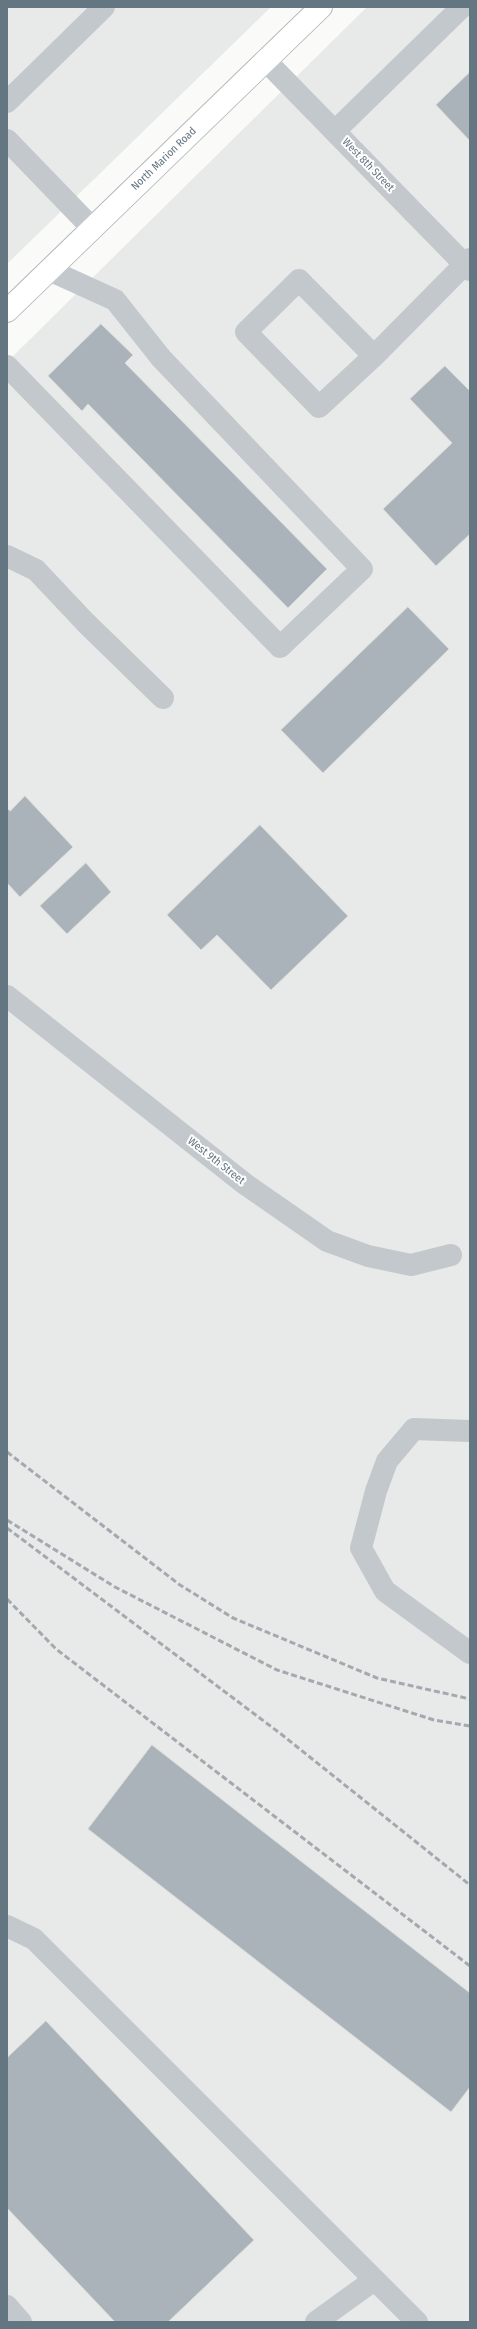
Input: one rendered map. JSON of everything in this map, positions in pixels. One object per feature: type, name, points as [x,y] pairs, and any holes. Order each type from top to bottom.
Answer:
[{"type":"main road","name":"North Marion Road","points":[[7,311],[321,7]]},
{"type":"street","points":[[7,102],[104,7]]},
{"type":"street","points":[[335,131],[462,7]]},
{"type":"street","name":"West 8th Street","points":[[265,60],[468,264]]},
{"type":"street","points":[[7,140],[92,228]]},
{"type":"street","points":[[374,356],[299,280],[246,332],[319,407],[374,356],[468,264]]},
{"type":"street","points":[[7,366],[280,647],[362,569],[161,358],[115,300],[49,270]]},
{"type":"street","points":[[7,556],[36,570],[86,623],[164,698]]},
{"type":"street","name":"West 9th Street","points":[[7,996],[244,1184],[327,1241],[368,1256],[411,1265],[451,1255]]},
{"type":"street","points":[[470,1431],[414,1429],[387,1461],[376,1491],[361,1548],[385,1591],[470,1653]]},
{"type":"street","points":[[7,1926],[34,1939],[417,2322]]},
{"type":"street","points":[[316,2322],[374,2280]]},
{"type":"street","points":[[7,2306],[22,2322]]},
{"type":"shaded area","points":[[7,7],[271,7],[7,264]]},
{"type":"shaded area","points":[[367,7],[470,7],[470,2322],[7,2322],[7,362]]},
{"type":"building","points":[[470,72],[470,141],[436,105]]},
{"type":"building","points":[[101,324],[133,355],[125,363],[327,569],[288,608],[88,404],[82,411],[48,376]]},
{"type":"building","points":[[445,366],[470,391],[470,534],[436,566],[383,509],[452,443],[410,399]]},
{"type":"building","points":[[408,607],[449,649],[323,773],[281,730]]},
{"type":"building","points":[[25,796],[73,847],[20,897],[7,883],[7,808],[10,811]]},
{"type":"building","points":[[260,825],[348,916],[271,990],[217,935],[201,950],[167,915]]},
{"type":"building","points":[[86,863],[111,892],[67,934],[40,906]]},
{"type":"building","points":[[152,1745],[470,1993],[470,2087],[451,2112],[88,1829]]},
{"type":"building","points":[[46,2021],[254,2240],[168,2322],[115,2322],[7,2208],[7,2058]]},
{"type":"railway","points":[[7,1452],[180,1585],[233,1618],[377,1678],[470,1699]]},
{"type":"railway","points":[[7,1520],[115,1587],[277,1670],[434,1720],[470,1726]]},
{"type":"railway","points":[[7,1528],[281,1734],[470,1885]]},
{"type":"railway","points":[[7,1599],[56,1649],[470,1966]]}]
